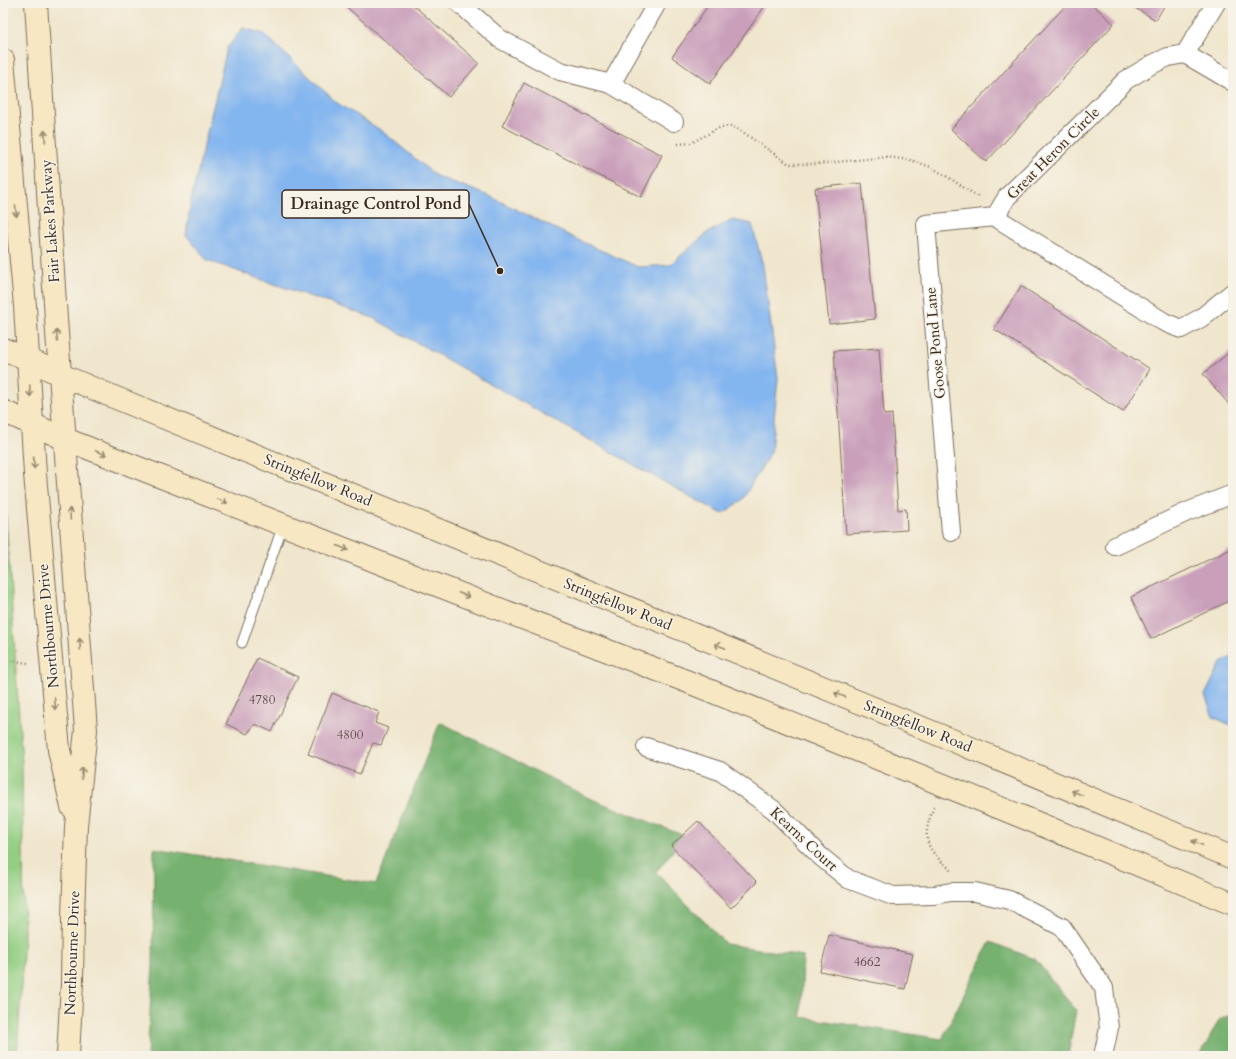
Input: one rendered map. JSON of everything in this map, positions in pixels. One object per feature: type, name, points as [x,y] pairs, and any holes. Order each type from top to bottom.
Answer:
[{"type":"main road","name":"Fair Lakes Parkway","points":[[36,3],[65,439]]},
{"type":"main road","points":[[3,60],[5,110],[28,359],[32,424]]},
{"type":"main road","name":"Stringfellow Road","points":[[3,349],[28,359],[60,375],[954,741],[1233,858]]},
{"type":"main road","points":[[3,411],[65,439],[686,681],[1233,904]]},
{"type":"main road","name":"Northbourne Drive","points":[[32,424],[59,750],[76,826]]},
{"type":"main road","name":"Northbourne Drive","points":[[65,439],[86,730],[76,826],[72,983],[68,1056]]},
{"type":"street","points":[[460,3],[500,39],[560,71],[612,84],[674,122]]},
{"type":"street","points":[[612,84],[657,3]]},
{"type":"street","points":[[1216,3],[1185,54],[1233,82]]},
{"type":"street","name":"Great Heron Circle","points":[[1185,54],[1168,57],[1150,65],[1126,80],[988,217],[1164,322],[1181,329],[1202,318],[1233,292]]},
{"type":"street","name":"Goose Pond Lane","points":[[951,532],[926,224],[988,217]]},
{"type":"street","points":[[1115,546],[1187,512],[1233,494]]},
{"type":"street","name":"Kearns Court","points":[[646,747],[720,770],[774,810],[820,856],[848,879],[893,896],[934,895],[950,892],[975,892],[1009,900],[1062,928],[1104,988],[1109,1028],[1104,1056]]},
{"type":"lane","points":[[242,643],[283,524]]},
{"type":"path","points":[[678,144],[691,143],[721,127],[731,126],[741,131],[789,164],[817,164],[888,157],[910,160],[930,167],[977,196],[988,217]]},
{"type":"path","points":[[3,659],[28,663]]},
{"type":"path","points":[[934,807],[928,821],[926,839],[932,852],[950,869],[950,892]]},
{"type":"green space","points":[[3,470],[22,763],[24,934],[17,1056],[3,1056]]},
{"type":"green space","points":[[440,722],[589,798],[685,836],[656,872],[726,944],[803,956],[801,1017],[942,1039],[990,942],[1035,959],[1076,1010],[1068,1056],[147,1056],[153,964],[154,848],[376,884]]},
{"type":"green space","points":[[1233,1014],[1233,1056],[1200,1056],[1219,1020]]},
{"type":"water","points":[[243,28],[264,34],[337,103],[382,131],[436,176],[487,195],[576,239],[638,267],[670,265],[707,233],[732,220],[752,224],[763,266],[778,378],[771,452],[742,500],[723,514],[373,318],[207,260],[186,235],[191,200],[227,48]]},
{"type":"water","points":[[1233,656],[1233,726],[1213,717],[1205,695],[1221,663]]},
{"type":"building","points":[[342,3],[411,3],[479,63],[449,97]]},
{"type":"building","points":[[710,3],[767,3],[710,84],[672,57]]},
{"type":"building","points":[[1068,3],[1091,3],[1114,24],[986,162],[951,129]]},
{"type":"building","points":[[1126,3],[1166,3],[1156,20]]},
{"type":"building","points":[[524,83],[662,155],[641,197],[502,126]]},
{"type":"building","points":[[862,183],[875,319],[829,324],[815,188]]},
{"type":"building","points":[[1021,286],[1150,369],[1123,412],[994,329]]},
{"type":"building","points":[[879,348],[884,415],[892,414],[898,510],[906,509],[907,530],[846,534],[834,351]]},
{"type":"building","points":[[1233,349],[1233,409],[1203,374]]},
{"type":"building","points":[[1233,548],[1233,599],[1151,639],[1131,597]]},
{"type":"building","points":[[257,658],[298,677],[272,732],[255,724],[247,734],[226,724]]},
{"type":"building","points":[[332,693],[379,712],[375,723],[388,728],[381,745],[373,743],[360,774],[308,754]]},
{"type":"building","points":[[698,821],[757,882],[731,908],[671,846]]},
{"type":"building","points":[[829,935],[913,954],[905,989],[820,971]]},
{"type":"place","name":"Drainage Control Pond","points":[[500,271]]}]
